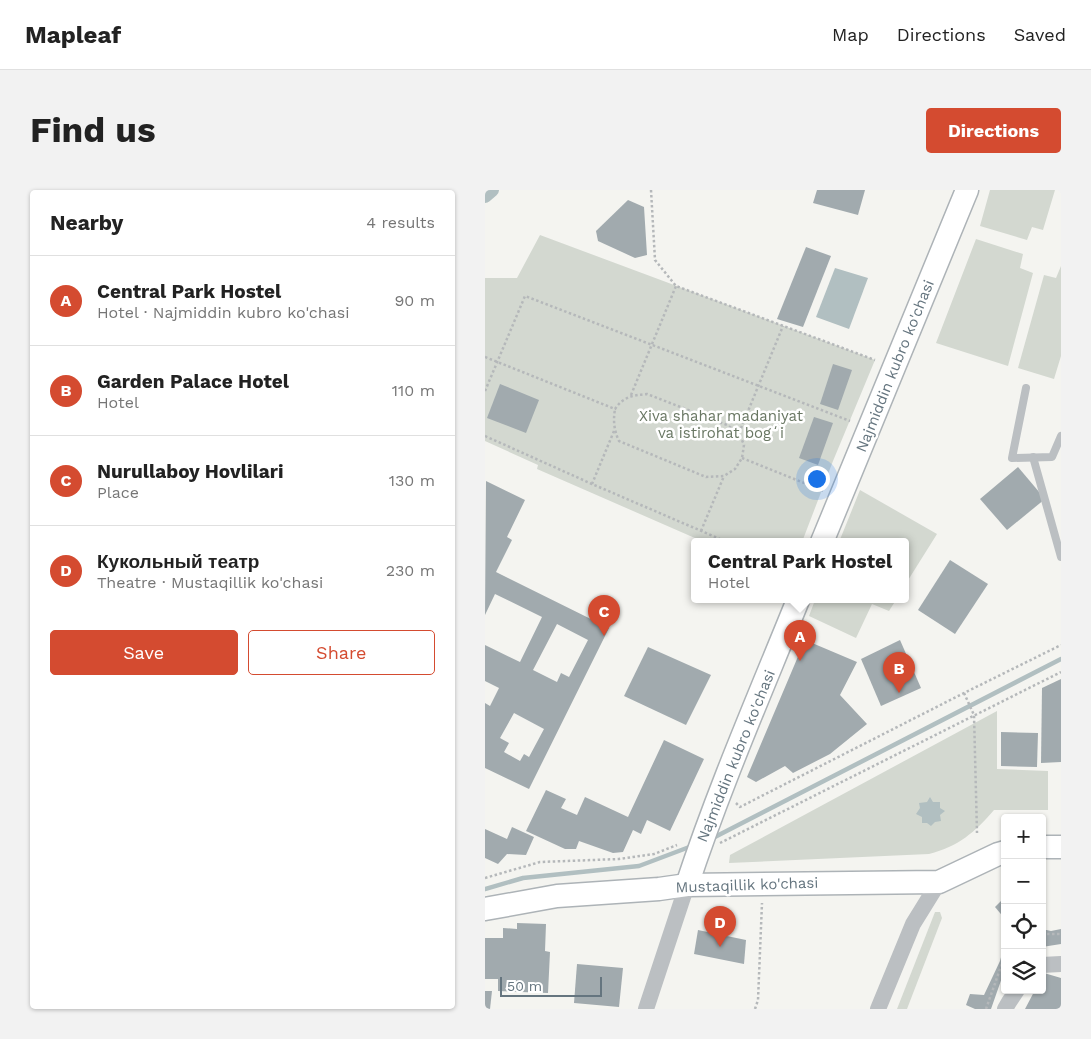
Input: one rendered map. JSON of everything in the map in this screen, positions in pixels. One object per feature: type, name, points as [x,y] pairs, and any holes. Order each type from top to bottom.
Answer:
[{"type":"main road","name":"Najmiddin kubro ko'chasi","points":[[824,538],[967,190]]},
{"type":"main road","name":"Najmiddin kubro ko'chasi","points":[[687,885],[686,851],[712,838],[721,792],[798,603]]},
{"type":"main road","points":[[1046,847],[1061,847]]},
{"type":"main road","name":"Mustaqillik ko'chasi","points":[[485,909],[557,896],[659,889],[687,885],[939,882],[1001,854]]},
{"type":"street","points":[[879,1009],[913,924],[939,882]]},
{"type":"street","points":[[645,1009],[687,885]]},
{"type":"street","points":[[1046,965],[1061,964]]},
{"type":"street","points":[[1005,1009],[1014,994]]},
{"type":"lane","points":[[1026,388],[1012,458],[1052,457],[1061,436]]},
{"type":"lane","points":[[1033,457],[1061,557]]},
{"type":"path","points":[[651,190],[655,260],[676,286],[875,360]]},
{"type":"path","points":[[630,397],[676,286]]},
{"type":"path","points":[[485,391],[525,296],[850,421]]},
{"type":"path","points":[[739,433],[783,326]]},
{"type":"path","points":[[485,357],[615,410]]},
{"type":"path","points":[[647,394],[727,425],[739,433],[744,445],[742,458],[735,469],[724,476],[706,477],[619,441],[613,420],[615,410],[620,401],[630,397],[647,394]]},
{"type":"path","points":[[592,484],[615,431]]},
{"type":"path","points":[[485,436],[718,538]]},
{"type":"path","points":[[742,458],[822,490]]},
{"type":"path","points":[[701,531],[724,476]]},
{"type":"path","points":[[721,792],[740,806],[1061,646]]},
{"type":"path","points":[[712,838],[1061,672]]},
{"type":"path","points":[[964,693],[974,715],[977,833]]},
{"type":"path","points":[[485,878],[540,862],[619,859],[686,851]]},
{"type":"path","points":[[755,1009],[758,1000],[762,903]]},
{"type":"path","points":[[1046,934],[1061,934]]},
{"type":"path","points":[[986,1009],[1001,966]]},
{"type":"green space","points":[[990,190],[1055,190],[1043,230],[1032,227],[1027,240],[980,226]]},
{"type":"green space","name":"Xiva shahar madaniyat va istirohat bogʻi","points":[[540,235],[875,360],[804,538],[695,538],[537,469],[538,465],[485,441],[485,278],[517,278]]},
{"type":"green space","points":[[976,239],[1023,254],[1020,268],[1033,273],[1008,366],[936,343]]},
{"type":"green space","points":[[1061,266],[1061,356],[1054,379],[1018,368],[1044,275],[1056,278]]},
{"type":"green space","points":[[860,490],[937,534],[909,579],[909,538],[841,538]]},
{"type":"green space","points":[[814,603],[894,603],[889,611],[872,604],[856,638],[809,616]]},
{"type":"green space","points":[[997,711],[997,769],[1048,771],[1048,810],[994,810],[965,838],[940,851],[929,854],[729,863],[730,855]]},
{"type":"green space","points":[[935,912],[940,912],[942,918],[907,1009],[897,1009]]},
{"type":"shaded area","points":[[835,268],[868,278],[849,329],[816,317]]},
{"type":"shaded area","points":[[930,797],[933,802],[940,802],[940,808],[945,811],[940,815],[941,821],[935,822],[931,826],[927,823],[922,823],[922,817],[916,814],[920,808],[919,803],[927,802]]},
{"type":"building","points":[[817,190],[865,190],[858,215],[813,203]]},
{"type":"building","points":[[628,200],[644,207],[647,255],[635,258],[598,241],[596,231]]},
{"type":"building","points":[[806,247],[831,256],[803,327],[777,319]]},
{"type":"building","points":[[833,364],[852,370],[838,410],[820,404]]},
{"type":"building","points":[[500,384],[539,400],[526,433],[487,418]]},
{"type":"building","points":[[814,417],[833,423],[818,465],[799,458]]},
{"type":"building","points":[[1018,467],[1045,499],[1007,530],[980,499]]},
{"type":"building","points":[[486,481],[525,500],[507,537],[512,540],[496,572],[609,628],[529,789],[485,768],[485,703],[490,706],[499,688],[485,681],[485,645],[520,662],[542,617],[495,594],[485,615]],"holes":[[[557,624],[588,640],[569,677],[561,673],[557,682],[533,670]],[[514,713],[544,729],[529,757],[524,754],[520,761],[504,752],[509,743],[500,738]]]},
{"type":"building","points":[[950,560],[988,584],[955,634],[918,610]]},
{"type":"building","points":[[805,640],[857,662],[840,695],[867,724],[830,754],[793,773],[785,766],[756,782],[747,777]]},
{"type":"building","points":[[900,640],[921,688],[881,706],[861,659]]},
{"type":"building","points":[[648,647],[711,675],[686,725],[624,696]]},
{"type":"building","points":[[1061,679],[1061,762],[1041,763],[1042,688]]},
{"type":"building","points":[[1001,732],[1038,733],[1037,767],[1001,766]]},
{"type":"building","points":[[664,740],[704,759],[670,831],[647,820],[641,834],[633,830],[623,852],[613,853],[579,841],[576,849],[565,849],[526,831],[546,790],[566,799],[561,808],[577,815],[585,797],[628,817]]},
{"type":"building","points":[[512,827],[534,837],[526,855],[507,854],[498,864],[485,858],[485,829],[507,839]]},
{"type":"building","points":[[1001,901],[1001,914],[995,907]]},
{"type":"building","points":[[517,923],[546,924],[545,951],[550,952],[548,993],[498,991],[498,979],[485,979],[485,938],[503,938],[503,928],[517,929]]},
{"type":"building","points":[[1061,929],[1061,944],[1046,946],[1046,930]]},
{"type":"building","points":[[698,930],[746,940],[744,964],[694,954]]},
{"type":"building","points":[[1001,957],[1001,980],[991,1009],[975,1009],[966,1005],[970,994],[984,995]]},
{"type":"building","points":[[577,964],[623,968],[619,1007],[574,1003]]},
{"type":"building","points":[[1046,974],[1061,978],[1061,1009],[1025,1009],[1033,994],[1046,994]]},
{"type":"building","points":[[485,991],[492,991],[490,1009],[485,1009]]},
{"type":"waterway","points":[[485,196],[492,190]]},
{"type":"waterway","points":[[711,839],[1061,659]]},
{"type":"waterway","points":[[485,889],[523,878],[639,866],[692,846]]},
{"type":"place","name":"Nurullaboy Hovlilari","points":[[604,636]]},
{"type":"place","name":"Central Park Hostel","points":[[800,661]]},
{"type":"place","name":"Garden Palace Hotel","points":[[899,693]]},
{"type":"place","name":"Кукольный театр","points":[[720,947]]}]
